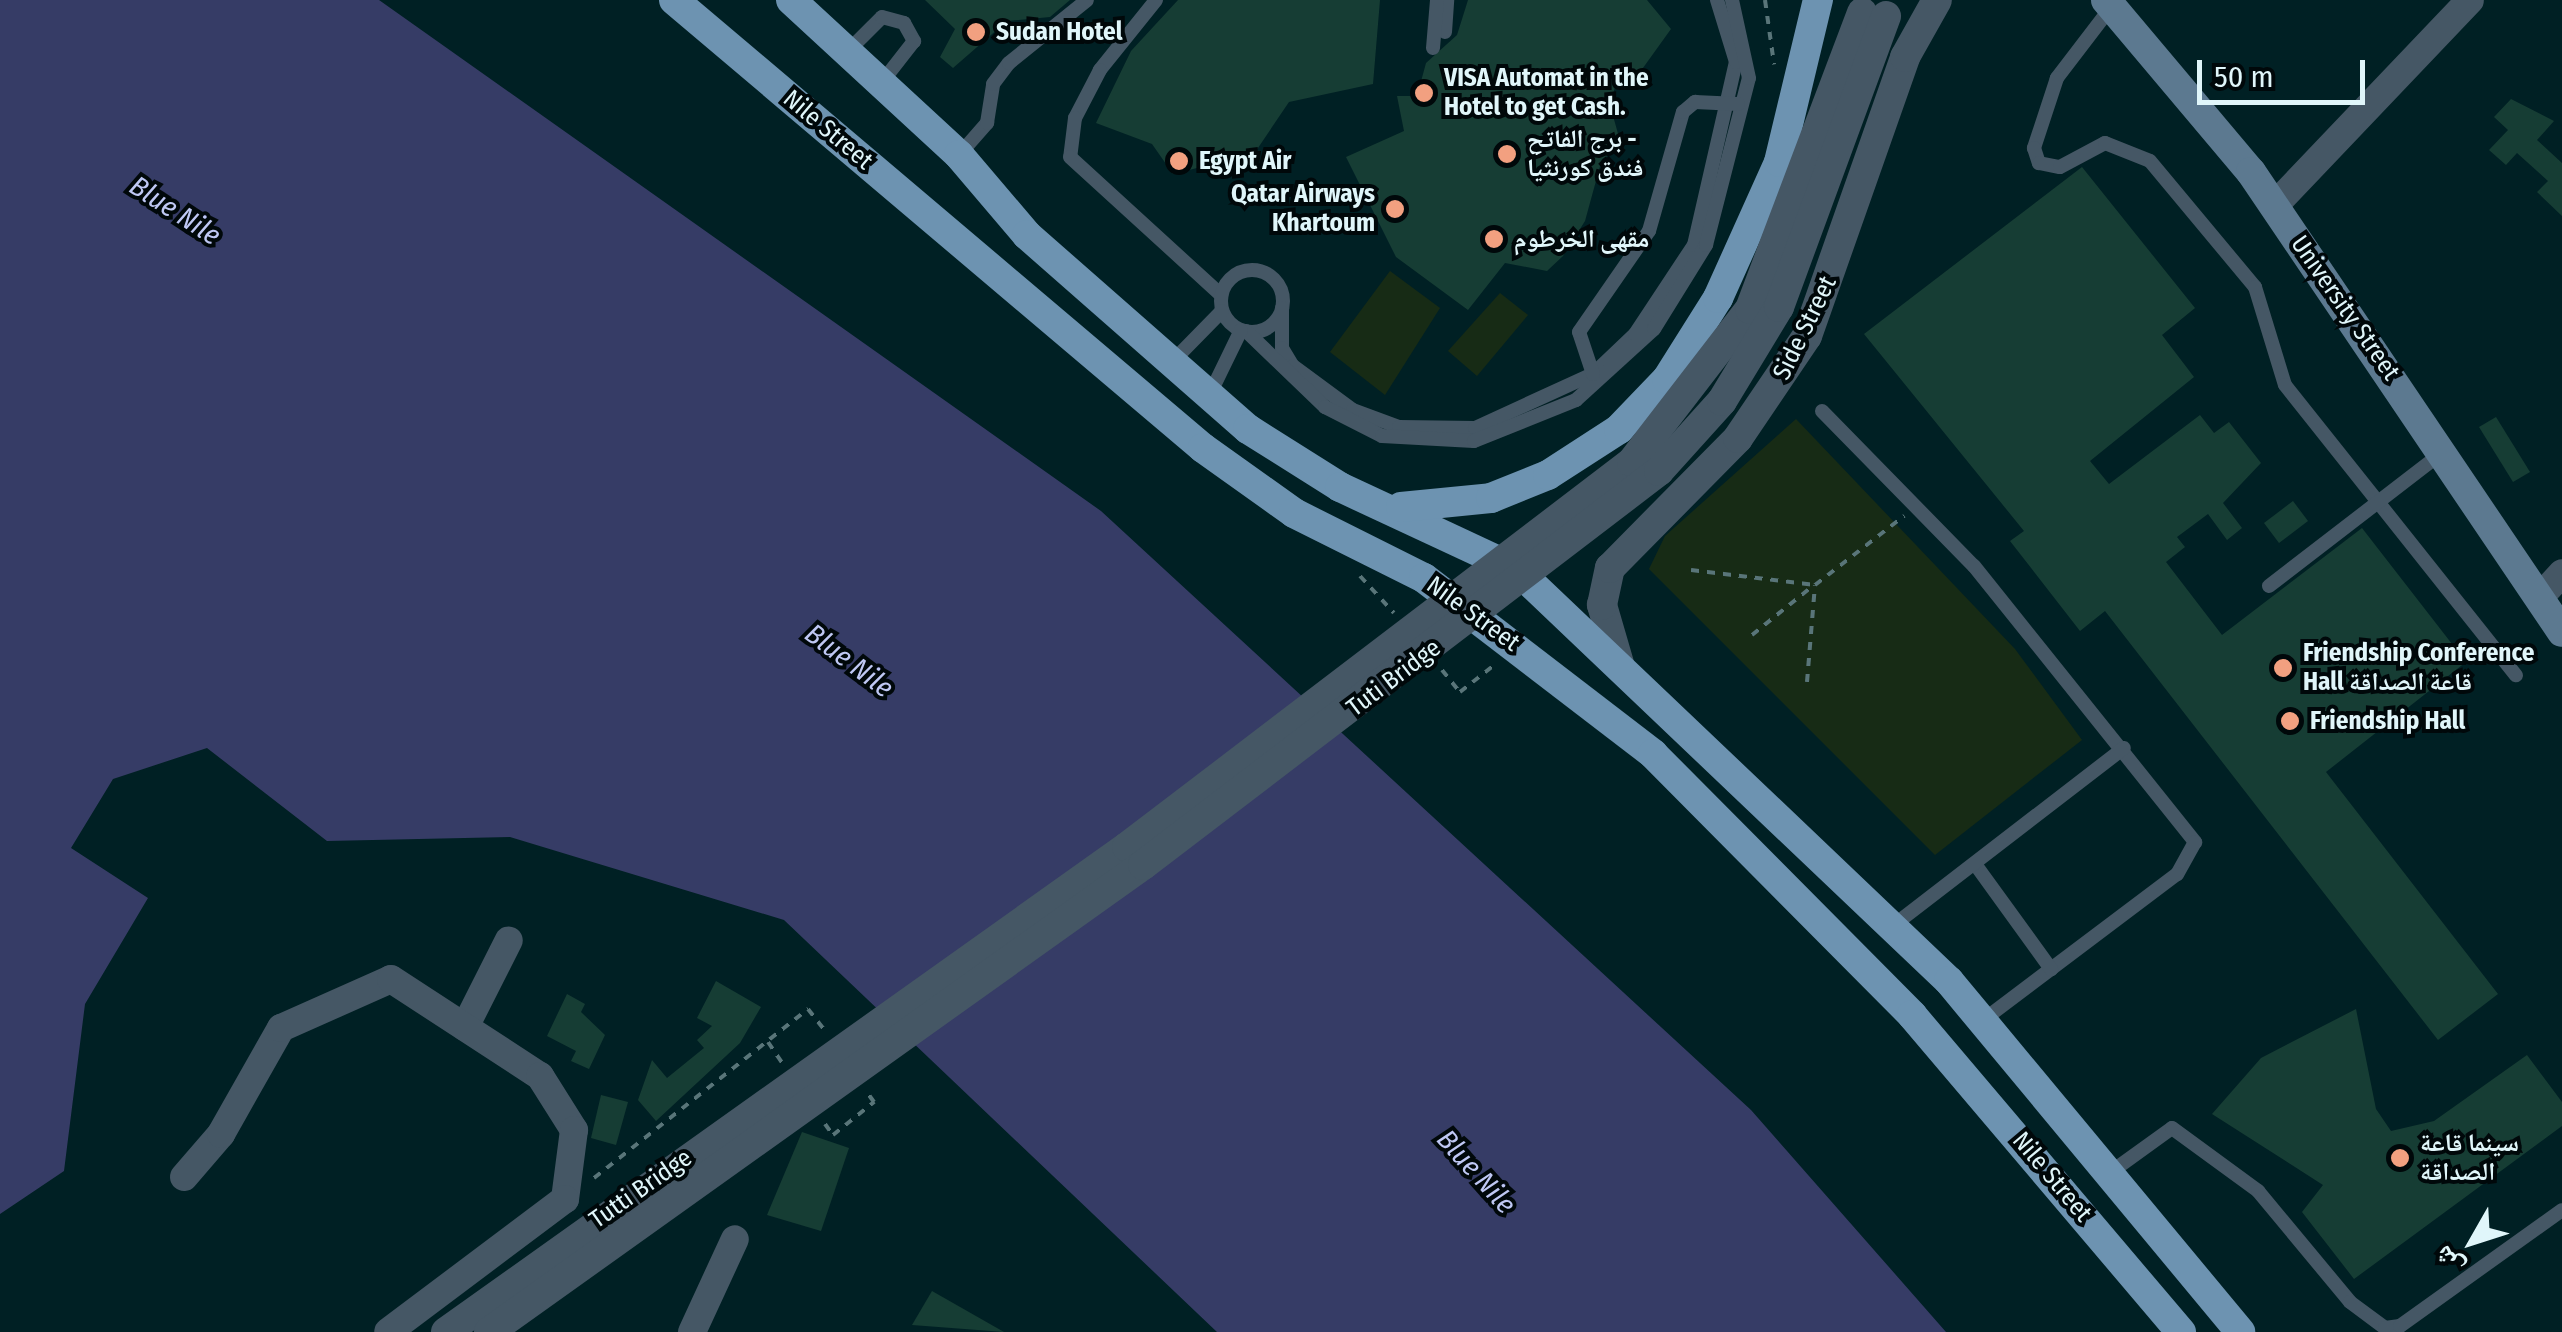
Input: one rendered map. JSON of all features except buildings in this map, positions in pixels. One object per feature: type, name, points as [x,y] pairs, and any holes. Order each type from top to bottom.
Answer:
[{"type":"main road","name":"Nile Street","points":[[674,0],[1203,448],[1294,514],[1424,578],[1566,679],[1654,754],[1912,1015],[2181,1332]]},
{"type":"main road","name":"Nile Street","points":[[791,0],[850,49],[959,155],[996,205],[1209,396],[1289,458],[1516,569],[1894,925],[1949,982],[2111,1172],[2240,1332]]},
{"type":"main road","points":[[1385,508],[1491,498],[1548,476],[1619,429],[1667,378],[1718,298],[1779,162],[1818,0]]},
{"type":"main road","name":"University Street","points":[[2109,3],[2190,90],[2274,206],[2444,451],[2562,632]]},
{"type":"main road","points":[[1912,1015],[1949,982]]},
{"type":"street","name":"Side Street","points":[[1620,667],[1602,605],[1610,568],[1738,438],[1807,336],[1905,57],[1937,0]]},
{"type":"street","points":[[2274,206],[2470,0]]},
{"type":"street","name":"Tuti Bridge","points":[[446,1332],[1127,847],[1655,441],[1750,309],[1877,7]]},
{"type":"street","name":"Tuti Bridge","points":[[488,1332],[1143,865],[1659,471],[1722,401],[1779,308],[1877,7]]},
{"type":"street","points":[[2539,598],[2562,574]]},
{"type":"street","points":[[465,1026],[510,940]]},
{"type":"street","points":[[184,1178],[221,1134],[281,1028],[392,979],[540,1076],[574,1130],[566,1199],[388,1332]]},
{"type":"street","points":[[692,1332],[735,1239]]},
{"type":"lane","points":[[959,155],[988,123],[993,84],[1008,63],[1086,0]]},
{"type":"lane","points":[[1156,0],[1100,70],[1076,118],[1070,157],[1221,295]]},
{"type":"lane","points":[[1433,48],[1436,0]]},
{"type":"lane","points":[[1445,32],[1447,0]]},
{"type":"lane","points":[[1718,0],[1736,62],[1736,104],[1694,245],[1636,334],[1593,374],[1476,428],[1399,428],[1353,410],[1293,366],[1282,348],[1278,284],[1258,270],[1234,274],[1221,295],[1222,311],[1326,407],[1382,436],[1474,441],[1554,412],[1615,371],[1682,289],[1716,219],[1747,44],[1732,0]]},
{"type":"lane","points":[[2109,3],[2057,78],[2034,148],[2040,163],[2060,167],[2105,142],[2150,161],[2255,286],[2273,366],[2516,675]]},
{"type":"lane","points":[[850,49],[882,17],[904,23],[914,41],[882,82]]},
{"type":"lane","points":[[1593,374],[1579,332],[1650,231],[1680,120],[1696,102],[1736,104]]},
{"type":"lane","points":[[1244,331],[1269,327],[1282,308]]},
{"type":"lane","points":[[1172,362],[1222,311]]},
{"type":"lane","points":[[1209,396],[1244,331]]},
{"type":"lane","points":[[1822,411],[1918,506],[2124,748],[2195,842],[2190,860],[1982,1020]]},
{"type":"lane","points":[[2268,586],[2444,451]]},
{"type":"lane","points":[[1894,925],[2124,748]]},
{"type":"lane","points":[[1974,864],[2051,969]]},
{"type":"lane","points":[[2111,1172],[2172,1128],[2258,1191],[2350,1302],[2385,1328],[2562,1210]]},
{"type":"path","points":[[1752,636],[1918,506]]},
{"type":"path","points":[[1691,570],[1815,584]]},
{"type":"path","points":[[1359,576],[1404,625]]},
{"type":"path","points":[[1807,682],[1815,584]]},
{"type":"path","points":[[1441,668],[1460,692],[1492,666]]},
{"type":"path","points":[[566,1199],[808,1010],[828,1034]]},
{"type":"path","points":[[833,1135],[874,1102],[858,1081]]},
{"type":"green space","points":[[1390,271],[1440,308],[1385,395],[1330,352]]},
{"type":"green space","points":[[1500,293],[1528,315],[1477,376],[1448,351]]},
{"type":"green space","points":[[1796,419],[2015,649],[2082,740],[1935,855],[1649,569],[1665,536]]},
{"type":"water","name":"Blue Nile","points":[[0,0],[379,0],[1101,511],[1751,1110],[1946,1332],[1217,1332],[784,920],[510,837],[327,841],[207,748],[113,779],[71,848],[148,898],[85,1004],[64,1171],[0,1214]]},
{"type":"place","name":"Sudan Hotel","points":[[976,32]]},
{"type":"place","name":"VISA Automat in the Hotel to get Cash.","points":[[1424,93]]},
{"type":"place","name":"برج الفاتح - فندق كورنثيا","points":[[1507,154]]},
{"type":"place","name":"Egypt Air","points":[[1179,161]]},
{"type":"place","name":"Qatar Airways Khartoum","points":[[1395,209]]},
{"type":"place","name":"مقهى الخرطوم","points":[[1494,239]]},
{"type":"place","name":"Friendship Conference Hall قاعة الصداقة","points":[[2283,668]]},
{"type":"place","name":"Friendship Hall","points":[[2290,721]]},
{"type":"place","name":"سينما قاعة الصداقة","points":[[2400,1158]]}]
